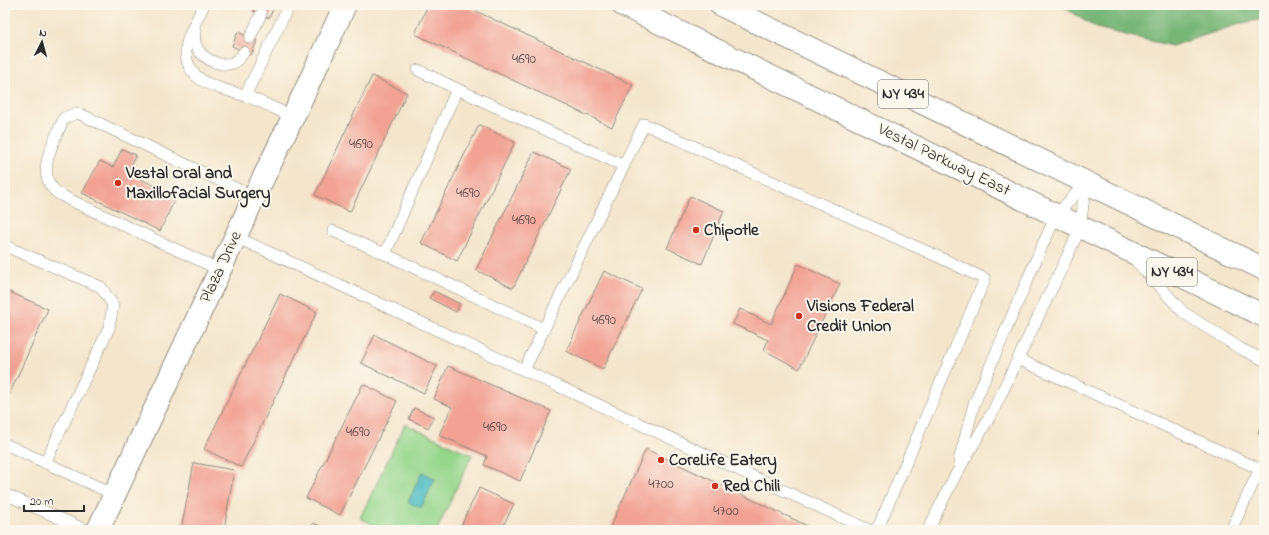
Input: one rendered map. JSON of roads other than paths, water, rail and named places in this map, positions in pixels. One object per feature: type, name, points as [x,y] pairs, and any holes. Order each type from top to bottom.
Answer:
[{"type":"main road","name":"Plaza Drive","points":[[98,530],[345,5]]},
{"type":"main road","name":"Vestal Parkway East","points":[[623,5],[1264,316]]},
{"type":"main road","name":"NY 434","points":[[721,5],[1264,269]]},
{"type":"lane","points":[[204,5],[187,43],[186,54],[191,71],[205,83],[245,96],[293,117]]},
{"type":"lane","points":[[245,96],[289,5]]},
{"type":"lane","points":[[250,38],[261,14]]},
{"type":"lane","points":[[195,23],[195,43],[203,56],[216,62],[226,64],[233,63],[240,58],[244,52]]},
{"type":"lane","points":[[418,70],[624,166]]},
{"type":"lane","points":[[385,254],[457,89]]},
{"type":"lane","points":[[220,270],[70,200],[54,190],[48,181],[46,169],[48,158],[64,118],[77,113],[82,115],[254,197]]},
{"type":"lane","points":[[524,370],[644,124],[985,279],[877,530]]},
{"type":"lane","points":[[955,476],[974,404],[1042,246],[1056,216],[1086,182]]},
{"type":"lane","points":[[928,530],[955,476],[993,411],[1080,228],[1086,182]]},
{"type":"lane","points":[[334,231],[544,329]]},
{"type":"lane","points":[[236,237],[869,530]]},
{"type":"lane","points":[[5,246],[101,287],[113,305],[109,328],[45,463]]},
{"type":"lane","points":[[1126,249],[1184,313],[1246,354],[1264,360]]},
{"type":"lane","points":[[1018,359],[1262,470],[1231,530]]},
{"type":"lane","points":[[5,444],[115,495]]},
{"type":"lane","points":[[5,494],[86,530]]},
{"type":"water","points":[[422,472],[435,479],[421,508],[408,502]]},
{"type":"place","name":"Vestal Oral and Maxillofacial Surgery","points":[[118,183]]},
{"type":"place","name":"Chipotle","points":[[696,230]]},
{"type":"place","name":"Visions Federal Credit Union","points":[[799,316]]},
{"type":"place","name":"CoreLife Eatery","points":[[661,460]]},
{"type":"place","name":"Red Chili","points":[[715,486]]}]
